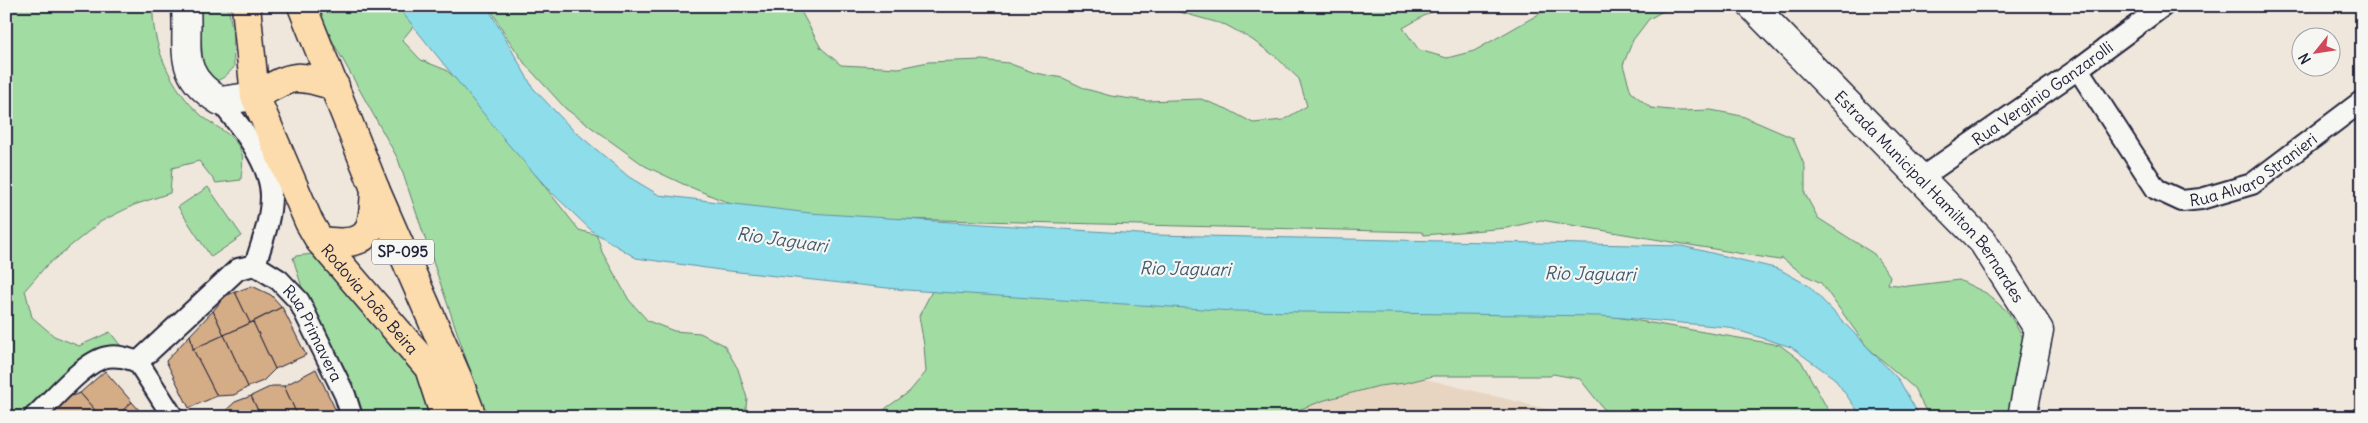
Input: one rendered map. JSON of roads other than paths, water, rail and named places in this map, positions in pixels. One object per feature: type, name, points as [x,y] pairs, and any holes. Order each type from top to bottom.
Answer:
[{"type":"main road","name":"SP-095","points":[[246,6],[255,96]]},
{"type":"main road","name":"SP-095","points":[[302,6],[335,86]]},
{"type":"main road","points":[[255,96],[287,78],[307,77],[335,86]]},
{"type":"main road","name":"Rodovia João Beira","points":[[335,86],[375,189],[457,377],[472,417]]},
{"type":"main road","name":"Rodovia João Beira","points":[[255,96],[290,183],[320,241],[429,368],[445,417]]},
{"type":"main road","points":[[320,241],[342,244],[355,242],[367,234],[374,221],[375,189]]},
{"type":"street","points":[[138,362],[238,269],[255,264],[267,224],[271,195],[264,166],[248,135],[220,101],[203,90],[193,78],[187,63],[186,6]]},
{"type":"street","name":"Estrada Municipal Hamilton Bernardes","points":[[1752,6],[1983,242],[2038,330],[2022,417]]},
{"type":"street","name":"Rua Verginio Ganzarolli","points":[[1920,178],[2078,69],[2163,6]]},
{"type":"street","name":"Rua Alvaro Stranieri","points":[[2078,69],[2156,189],[2182,201],[2202,199],[2252,184],[2362,101]]},
{"type":"street","points":[[220,101],[255,96]]},
{"type":"street","name":"Rua Primavera","points":[[255,264],[279,280],[299,301],[344,395],[352,417]]},
{"type":"street","points":[[34,417],[90,365],[105,357],[120,356],[138,362],[173,417]]},
{"type":"water","name":"Rio Jaguari","points":[[397,6],[487,6],[533,88],[572,129],[629,177],[659,195],[810,213],[1155,235],[1682,246],[1779,269],[1809,286],[1899,380],[1920,417],[1859,417],[1857,410],[1834,378],[1791,347],[1727,327],[1601,316],[1233,311],[906,290],[720,270],[636,258],[592,231],[550,191],[508,144]]}]
